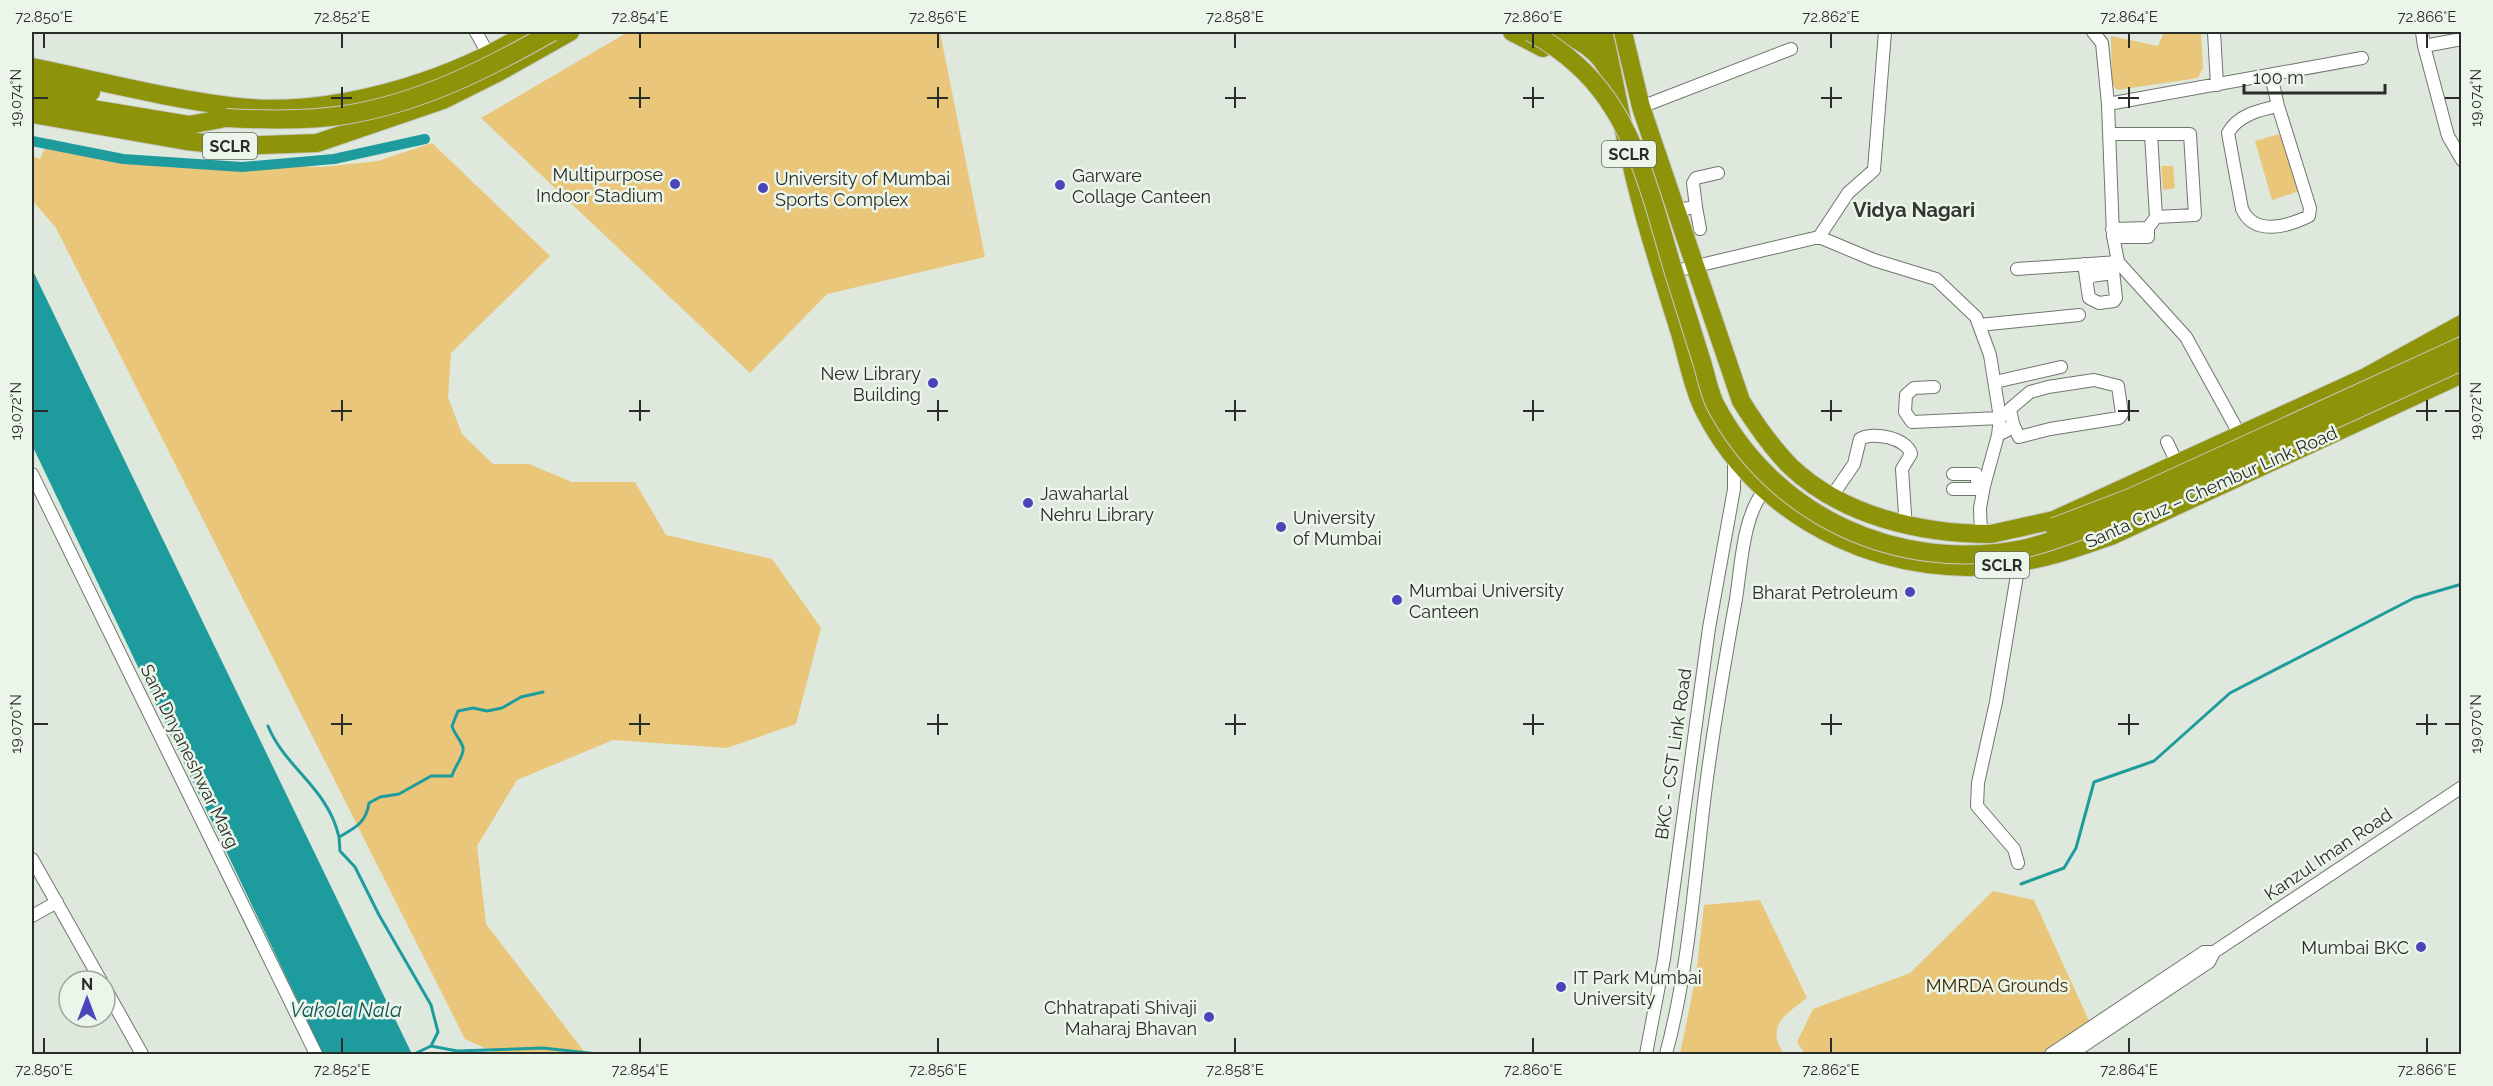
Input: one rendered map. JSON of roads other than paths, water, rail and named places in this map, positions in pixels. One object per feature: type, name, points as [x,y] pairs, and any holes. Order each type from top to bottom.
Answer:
[{"type":"highway","name":"SCLR","points":[[32,67],[240,107],[292,107],[348,101],[420,84],[489,56],[508,37],[529,32]]},
{"type":"highway","points":[[32,81],[226,118],[290,119],[344,115],[398,104],[448,86],[477,73],[552,32]]},
{"type":"highway","name":"SCLR","points":[[32,114],[233,146],[317,142],[425,107],[499,72],[570,32]]},
{"type":"highway","points":[[1512,32],[1558,57],[1591,91],[1614,123],[1630,159]]},
{"type":"highway","points":[[1530,32],[1579,66],[1605,96],[1626,131],[1645,178],[1714,401],[1735,437],[1757,465],[1790,495],[1831,523],[1866,537],[1936,554],[1972,555],[2022,549],[2056,539],[2137,510],[2462,361]]},
{"type":"highway","points":[[1553,32],[1588,58],[1614,89],[1637,126],[1657,174],[1725,396],[1745,430],[1766,457],[1797,486],[1837,513],[1870,525],[1903,536],[1937,542],[1971,543],[2020,537],[2052,528],[2130,498],[2462,346]]},
{"type":"highway","points":[[1558,32],[1573,36],[1592,50],[1607,67],[1620,101]]},
{"type":"highway","points":[[1578,32],[1624,37]]},
{"type":"highway","name":"Santa Cruz – Chembur Link Road","points":[[1605,35],[1630,159],[1661,274],[1705,413],[1734,459],[1765,490],[1820,530],[1852,544],[1896,558],[1928,563],[1987,566],[2019,563],[2056,554],[2111,536],[2462,374]]},
{"type":"highway","name":"Santa Cruz – Chembur Link Road","points":[[1624,37],[1641,107],[1741,401],[1762,435],[1792,467],[1832,496],[1868,513],[1903,524],[1934,530],[1981,534],[1991,534],[2054,520],[2366,377],[2462,324]]},
{"type":"highway","points":[[32,99],[189,125],[226,118]]},
{"type":"highway","points":[[2085,544],[2087,537],[2462,369]]},
{"type":"highway","points":[[1928,563],[1934,530]]},
{"type":"street","points":[[476,32],[499,72]]},
{"type":"street","points":[[1819,237],[1848,194],[1874,170],[1885,32]]},
{"type":"street","points":[[2084,264],[2089,298],[2093,302],[2114,301],[2116,298],[2108,104],[2102,43],[2093,32]]},
{"type":"street","points":[[2214,32],[2217,85]]},
{"type":"street","points":[[2422,32],[2448,136],[2462,160]]},
{"type":"street","points":[[2424,46],[2462,39]]},
{"type":"street","points":[[1641,107],[1791,49]]},
{"type":"street","points":[[2108,104],[2362,58]]},
{"type":"street","points":[[2271,75],[2278,106],[2310,208],[2309,216],[2297,222],[2273,227],[2254,225],[2247,220],[2242,209],[2228,133],[2233,124],[2241,119],[2258,111],[2278,106]]},
{"type":"street","points":[[2109,134],[2190,134],[2195,215],[2156,217]]},
{"type":"street","points":[[2113,233],[2148,233],[2156,217],[2151,134]]},
{"type":"street","points":[[1700,229],[1693,183],[1696,178],[1718,173]]},
{"type":"street","points":[[1676,210],[1696,207]]},
{"type":"street","points":[[1661,274],[1696,268],[1819,237],[1874,260],[1936,279],[1976,316],[1990,355],[1995,382],[2001,418],[1998,435],[1981,486],[1981,534]]},
{"type":"street","points":[[2017,269],[2084,264],[2114,266],[2186,337],[2240,435]]},
{"type":"street","points":[[2086,281],[2091,276],[2114,266]]},
{"type":"street","points":[[1979,324],[2079,315]]},
{"type":"street","points":[[1995,382],[2061,367]]},
{"type":"street","points":[[2094,380],[2116,384],[2120,388],[2122,414],[2119,418],[2050,429],[2019,437],[2013,424],[2010,409],[2030,393],[2048,387],[2094,380]]},
{"type":"street","points":[[1934,387],[1914,388],[1906,395],[1905,412],[1912,422],[2001,418]]},
{"type":"street","points":[[1998,435],[2013,424]]},
{"type":"street","points":[[1832,496],[1854,464],[1860,439],[1872,435],[1905,444],[1910,448],[1911,454],[1902,469],[1905,514],[1903,524]]},
{"type":"street","points":[[2166,442],[2177,463]]},
{"type":"street","name":"BKC - CST Link Road","points":[[1646,1054],[1664,959],[1709,628],[1734,489],[1734,459]]},
{"type":"street","name":"Sant Dnyaneshwar Marg","points":[[32,474],[316,1054]]},
{"type":"street","points":[[1953,474],[1976,474],[1981,486]]},
{"type":"street","points":[[1953,489],[1975,489],[1981,486]]},
{"type":"street","name":"BKC - CST Link Road","points":[[1666,1054],[1686,963],[1730,630],[1750,518],[1758,498],[1765,490]]},
{"type":"street","points":[[2018,863],[2014,849],[1977,806],[1978,783],[1996,702],[2019,563]]},
{"type":"street","points":[[1709,628],[1730,630]]},
{"type":"street","points":[[1690,760],[1711,761]]},
{"type":"street","name":"Kanzul Iman Road","points":[[2071,1054],[2209,962],[2214,952],[2462,787]]},
{"type":"street","points":[[32,859],[94,969]]},
{"type":"street","points":[[32,916],[57,902]]},
{"type":"street","name":"Kanzul Iman Road","points":[[2051,1054],[2204,952],[2214,952]]},
{"type":"street","points":[[117,1009],[142,1054]]},
{"type":"water","name":"Vakola Nala","points":[[32,269],[412,1054],[323,1054],[32,445]]},
{"type":"waterway","points":[[32,141],[123,159],[242,167],[334,159],[425,139]]},
{"type":"waterway","points":[[2021,884],[2064,868],[2076,848],[2094,782],[2154,761],[2230,693],[2414,598],[2462,584]]},
{"type":"waterway","points":[[414,1054],[431,1046],[438,1032],[431,1005],[379,915],[355,867],[340,851],[339,837],[359,824],[368,810],[369,803],[380,797],[399,794],[431,776],[452,776],[463,751],[452,726],[458,711],[473,708],[487,711],[502,708],[521,697],[543,692]]},
{"type":"waterway","points":[[268,726],[275,741],[326,805],[339,837]]},
{"type":"waterway","points":[[431,1046],[457,1051],[543,1048],[598,1054]]},
{"type":"place","name":"Multipurpose Indoor Stadium","points":[[675,184]]},
{"type":"place","name":"Garware Collage Canteen","points":[[1060,185]]},
{"type":"place","name":"University of Mumbai Sports Complex","points":[[763,188]]},
{"type":"place","name":"New Library Building","points":[[933,383]]},
{"type":"place","name":"Jawaharlal Nehru Library","points":[[1028,503]]},
{"type":"place","name":"University of Mumbai","points":[[1281,527]]},
{"type":"place","name":"Bharat Petroleum","points":[[1910,592]]},
{"type":"place","name":"Mumbai University Canteen","points":[[1397,600]]},
{"type":"place","name":"Mumbai BKC","points":[[2421,947]]},
{"type":"place","name":"IT Park Mumbai University","points":[[1561,987]]},
{"type":"place","name":"Chhatrapati Shivaji Maharaj Bhavan","points":[[1209,1017]]},
{"type":"district","name":"Vidya Nagari","points":[[1914,210]]},
{"type":"park label","name":"MMRDA Grounds","points":[[1997,985]]}]
